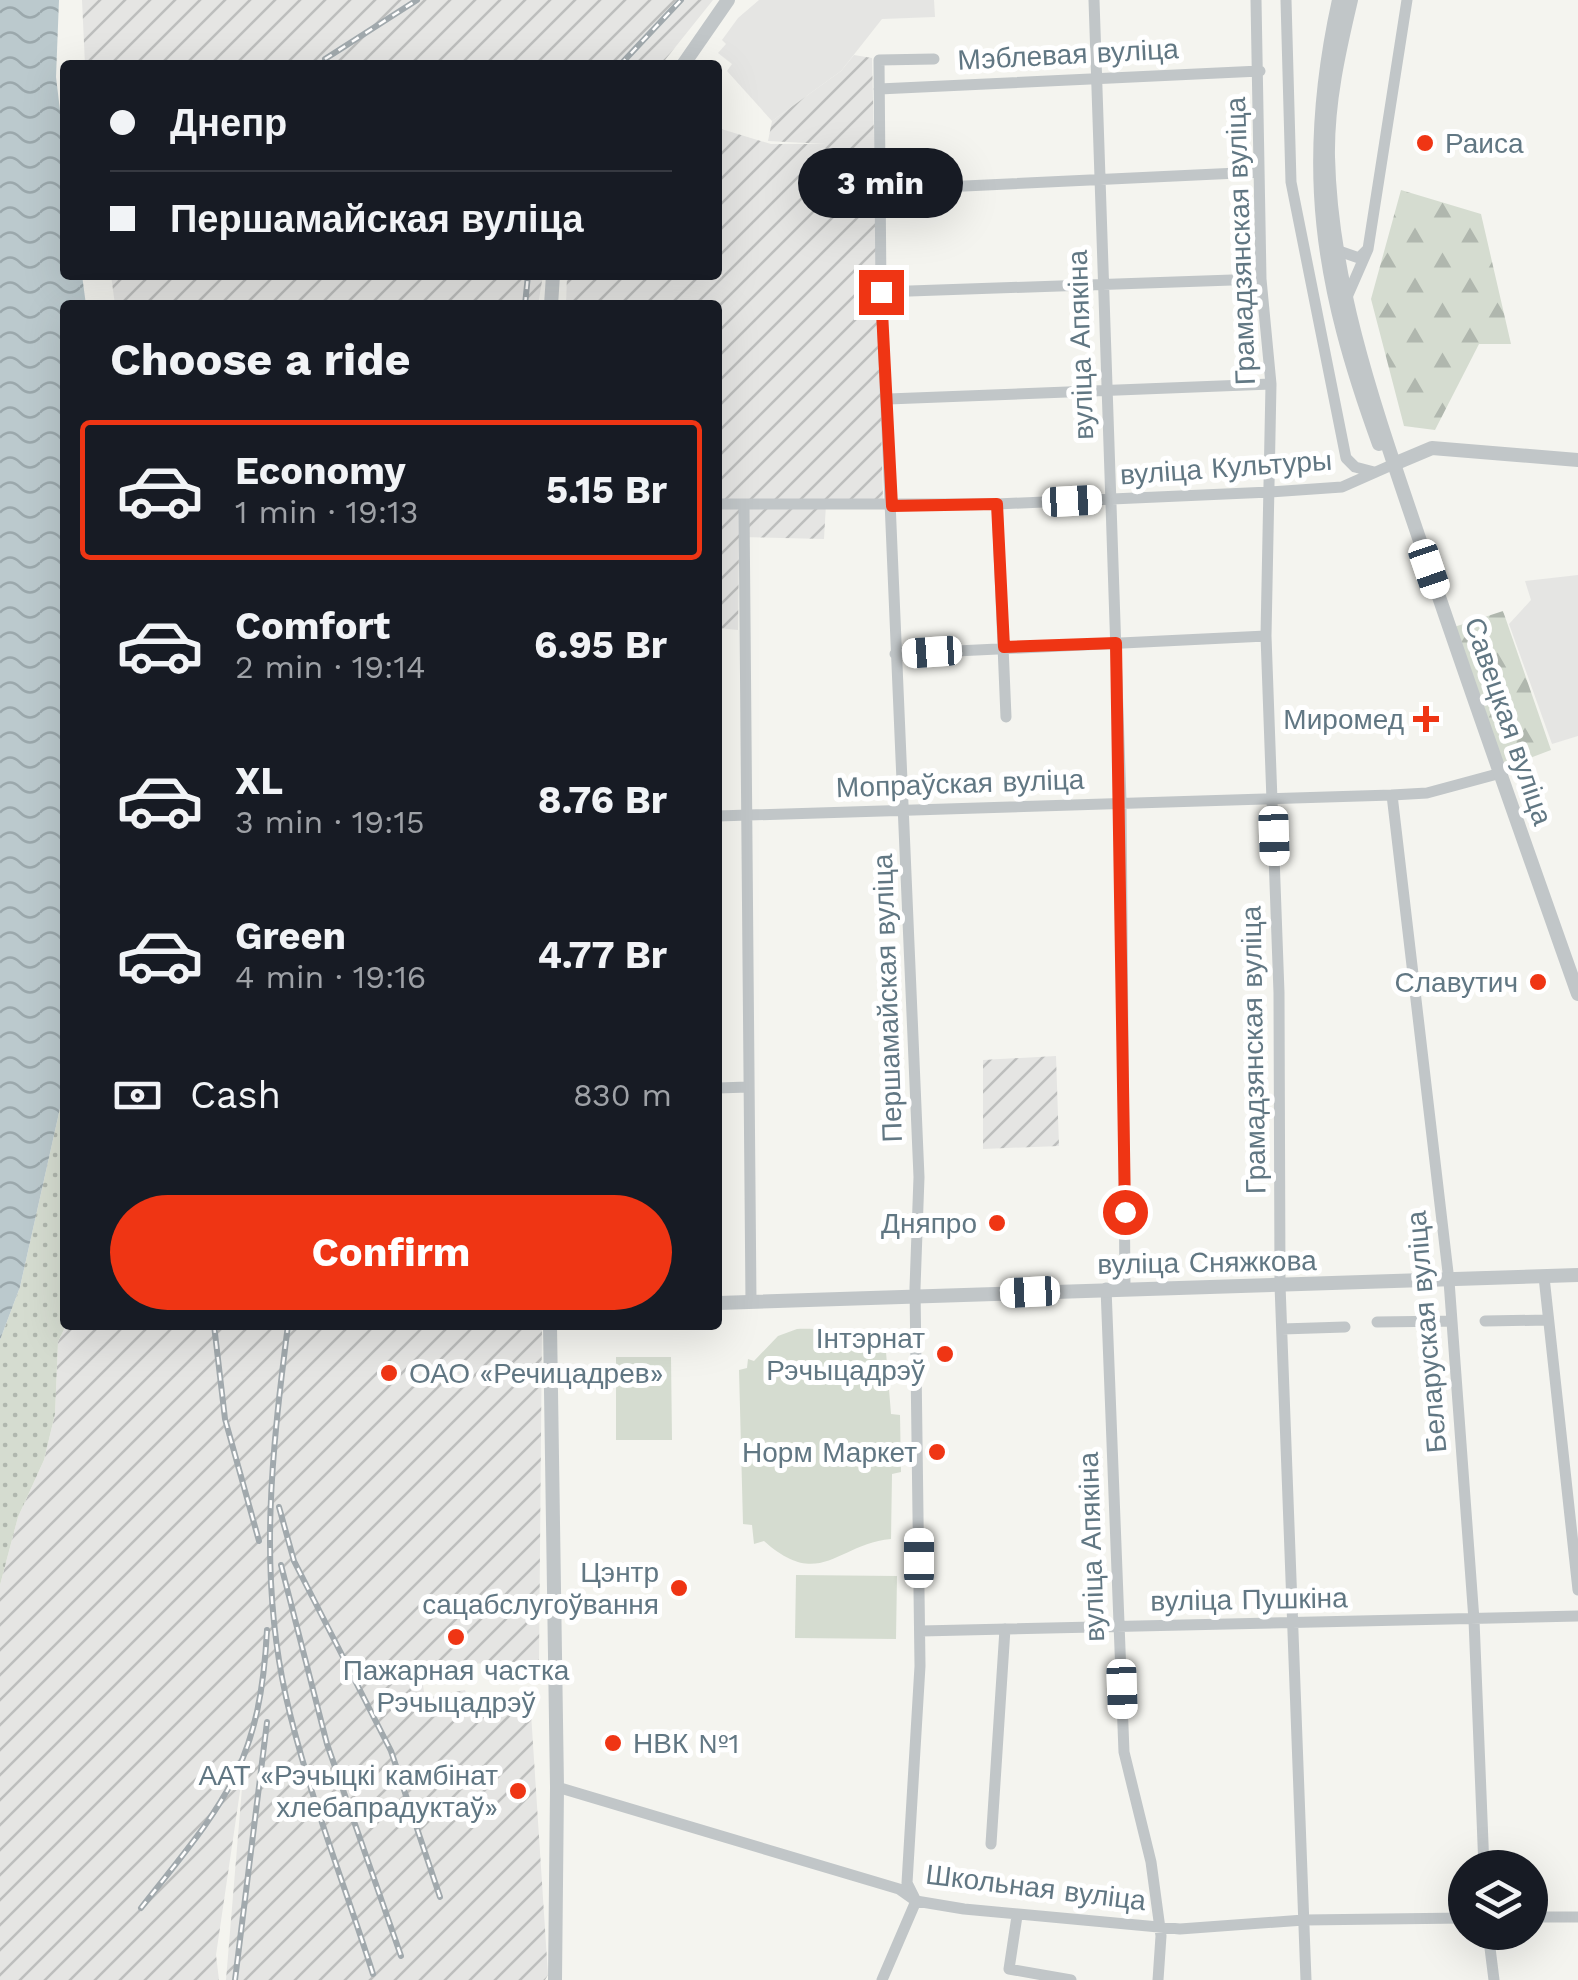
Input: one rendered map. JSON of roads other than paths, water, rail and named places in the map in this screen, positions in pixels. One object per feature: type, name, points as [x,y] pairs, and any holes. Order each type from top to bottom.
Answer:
[{"type":"street","points":[[686,60],[728,0]]},
{"type":"street","name":"вуліца Апякіна","points":[[1094,0],[1121,801],[1125,1287]]},
{"type":"street","name":"Грамадзянская вуліца","points":[[1256,0],[1261,278],[1270,384],[1266,636],[1279,992],[1280,1285],[1306,1980]]},
{"type":"street","points":[[1286,0],[1290,182],[1298,238],[1333,376],[1346,458],[1355,467],[1374,472]]},
{"type":"street","name":"Савецкая вуліца","points":[[1338,0],[1319,102],[1320,221],[1333,294],[1359,388],[1383,454],[1394,464]]},
{"type":"street","name":"Савецкая вуліца","points":[[1351,0],[1330,127],[1336,250],[1346,301],[1394,464],[1578,994]]},
{"type":"street","points":[[1346,301],[1352,276],[1368,249],[1407,0]]},
{"type":"street","points":[[878,88],[879,60],[934,59]]},
{"type":"street","name":"Мэблевая вуліца","points":[[878,88],[1260,71]]},
{"type":"street","name":"Першамайская вуліца","points":[[878,88],[881,292],[920,1177],[916,1298],[921,1631],[908,1883],[916,1901]]},
{"type":"street","points":[[880,190],[1259,172]]},
{"type":"street","points":[[1336,250],[1358,258],[1368,249]]},
{"type":"street","points":[[881,292],[1261,278]]},
{"type":"street","points":[[888,399],[1270,384]]},
{"type":"street","points":[[1394,464],[1432,448],[1578,460]]},
{"type":"street","name":"вуліца Культуры","points":[[722,504],[997,504],[1270,492],[1342,487],[1394,464]]},
{"type":"street","points":[[997,504],[1006,717]]},
{"type":"street","points":[[744,506],[751,1302]]},
{"type":"street","points":[[896,654],[1266,636]]},
{"type":"street","name":"Мопраўская вуліца","points":[[722,816],[1392,795],[1427,793],[1501,774]]},
{"type":"street","name":"Беларуская вуліца","points":[[1392,795],[1449,1281],[1474,1620],[1471,1648],[1483,1850]]},
{"type":"street","points":[[722,1088],[748,1087]]},
{"type":"street","name":"вуліца Сняжкова","points":[[722,1302],[1578,1275]]},
{"type":"street","points":[[1544,1277],[1578,1590]]},
{"type":"street","name":"вуліца Апякіна","points":[[1106,1288],[1124,1752],[1151,1862],[1160,1928],[1158,1980]]},
{"type":"street","points":[[1485,1321],[1548,1320]]},
{"type":"street","points":[[1378,1322],[1452,1321]]},
{"type":"street","points":[[1282,1329],[1345,1327]]},
{"type":"street","points":[[550,1330],[558,1787],[555,1980]]},
{"type":"street","name":"вуліца Пушкіна","points":[[921,1631],[1578,1616]]},
{"type":"street","points":[[990,1844],[1005,1629]]},
{"type":"street","name":"Школьная вуліца","points":[[558,1787],[899,1889],[916,1901],[1018,1916],[1160,1928],[1304,1920],[1448,1918]]},
{"type":"street","points":[[882,1980],[916,1901]]},
{"type":"street","points":[[1018,1916],[1009,1969],[1071,1980]]},
{"type":"street","points":[[1548,1917],[1578,1917]]},
{"type":"street","points":[[1490,1950],[1494,1980]]},
{"type":"water","points":[[0,0],[59,0],[56,77],[60,110],[60,280],[83,280],[85,300],[60,300],[60,1108],[20,1287],[0,1340]]},
{"type":"railway","points":[[325,59],[417,0]]},
{"type":"railway","points":[[625,60],[681,0]]},
{"type":"railway","points":[[526,300],[528,280]]},
{"type":"railway","points":[[215,1330],[225,1419],[259,1541]]},
{"type":"railway","points":[[287,1330],[270,1511],[277,1650],[304,1767],[373,1974]]},
{"type":"railway","points":[[279,1507],[294,1561],[391,1751],[440,1897]]},
{"type":"railway","points":[[281,1565],[327,1744],[401,1956]]},
{"type":"railway","points":[[141,1908],[194,1841],[232,1782],[256,1717],[267,1630]]},
{"type":"railway","points":[[235,1980],[267,1722]]},
{"type":"place","name":"Раиса","points":[[1425,143]]},
{"type":"place","name":"Миромед","points":[[1426,719]]},
{"type":"place","name":"Славутич","points":[[1538,982]]},
{"type":"place","name":"Дняпро","points":[[997,1223]]},
{"type":"place","name":"Інтэрнат Рэчыцадрэў","points":[[945,1354]]},
{"type":"place","name":"ОАО «Речицадрев»","points":[[389,1373]]},
{"type":"place","name":"Норм Маркет","points":[[937,1452]]},
{"type":"place","name":"Цэнтр сацабслугоўвання","points":[[679,1588]]},
{"type":"place","name":"Пажарная частка Рэчыцадрэў","points":[[456,1637]]},
{"type":"place","name":"НВК №1","points":[[613,1743]]},
{"type":"place","name":"ААТ «Рэчыцкі камбінат хлебапрадуктаў»","points":[[518,1791]]}]
